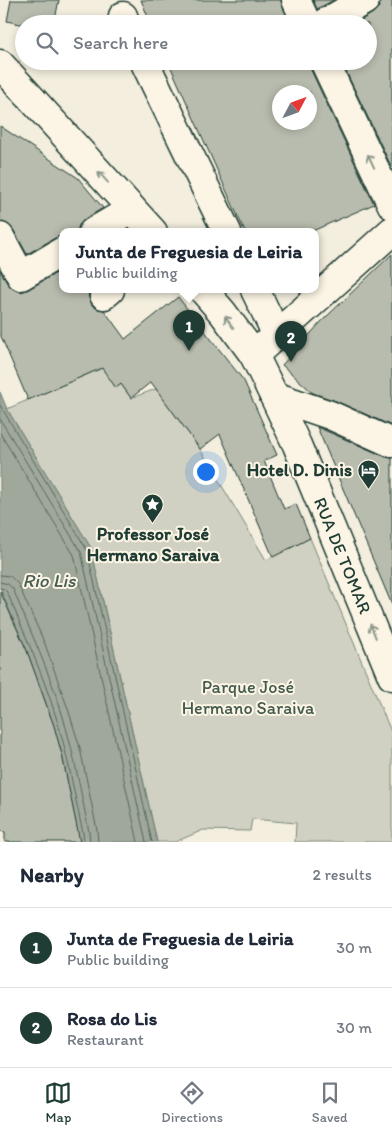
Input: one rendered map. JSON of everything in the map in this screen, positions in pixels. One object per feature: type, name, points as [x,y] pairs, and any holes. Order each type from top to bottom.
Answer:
[{"type":"street","points":[[296,0],[303,15]]},
{"type":"street","points":[[339,15],[365,0]]},
{"type":"street","points":[[0,64],[149,228]]},
{"type":"street","points":[[148,70],[225,228]]},
{"type":"street","points":[[328,70],[392,205]]},
{"type":"street","points":[[100,228],[132,209]]},
{"type":"street","points":[[254,355],[392,231]]},
{"type":"street","points":[[0,237],[21,276],[59,253]]},
{"type":"street","name":"RUA DE TOMAR","points":[[206,293],[223,312],[254,355],[274,396],[392,676]]},
{"type":"street","points":[[256,293],[277,334]]},
{"type":"street","points":[[274,396],[330,415],[392,443]]},
{"type":"green space","name":"Parque José Hermano Saraiva","points":[[102,368],[116,388],[121,384],[131,398],[156,389],[200,449],[266,560],[310,538],[392,734],[392,842],[295,842],[296,823],[252,819],[250,831],[203,830],[175,842],[157,842],[91,548],[7,409]]},
{"type":"water","name":"Rio Lis","points":[[0,392],[7,409],[91,548],[157,842],[79,842],[62,754],[51,718],[27,651],[0,588]]},
{"type":"building","points":[[11,0],[59,0],[56,15],[15,15],[15,23],[7,21]]},
{"type":"building","points":[[141,0],[281,0],[287,15],[147,15]]},
{"type":"building","points":[[313,0],[334,0],[317,9]]},
{"type":"building","points":[[381,0],[392,0],[392,168],[345,70],[377,70],[377,15],[370,15],[379,7]]},
{"type":"building","points":[[172,70],[311,70],[374,204],[319,228],[243,228]]},
{"type":"building","points":[[0,126],[78,178],[103,208],[85,219],[78,228],[59,228],[59,236],[27,254],[13,229],[8,224],[0,221]]},
{"type":"building","points":[[392,254],[392,426],[313,393],[282,365],[322,321]]},
{"type":"building","points":[[0,270],[7,283],[13,289],[21,292],[59,271],[59,293],[88,293],[92,305],[104,310],[125,339],[178,297],[244,381],[277,455],[264,461],[284,509],[296,504],[310,538],[273,557],[220,434],[200,449],[151,382],[131,398],[121,384],[116,388],[102,368],[28,400],[0,334]]},
{"type":"building","name":"Hotel D. Dinis","points":[[317,427],[392,458],[392,605]]},
{"type":"building","points":[[0,591],[27,651],[54,726],[80,842],[5,842],[5,832],[0,831]]},
{"type":"place","name":"Junta de Freguesia de Leiria","points":[[189,351]]},
{"type":"place","name":"Rosa do Lis","points":[[291,362]]},
{"type":"place","name":"Hotel D. Dinis","points":[[368,489]]},
{"type":"place","name":"Professor José Hermano Saraiva","points":[[153,523]]}]
